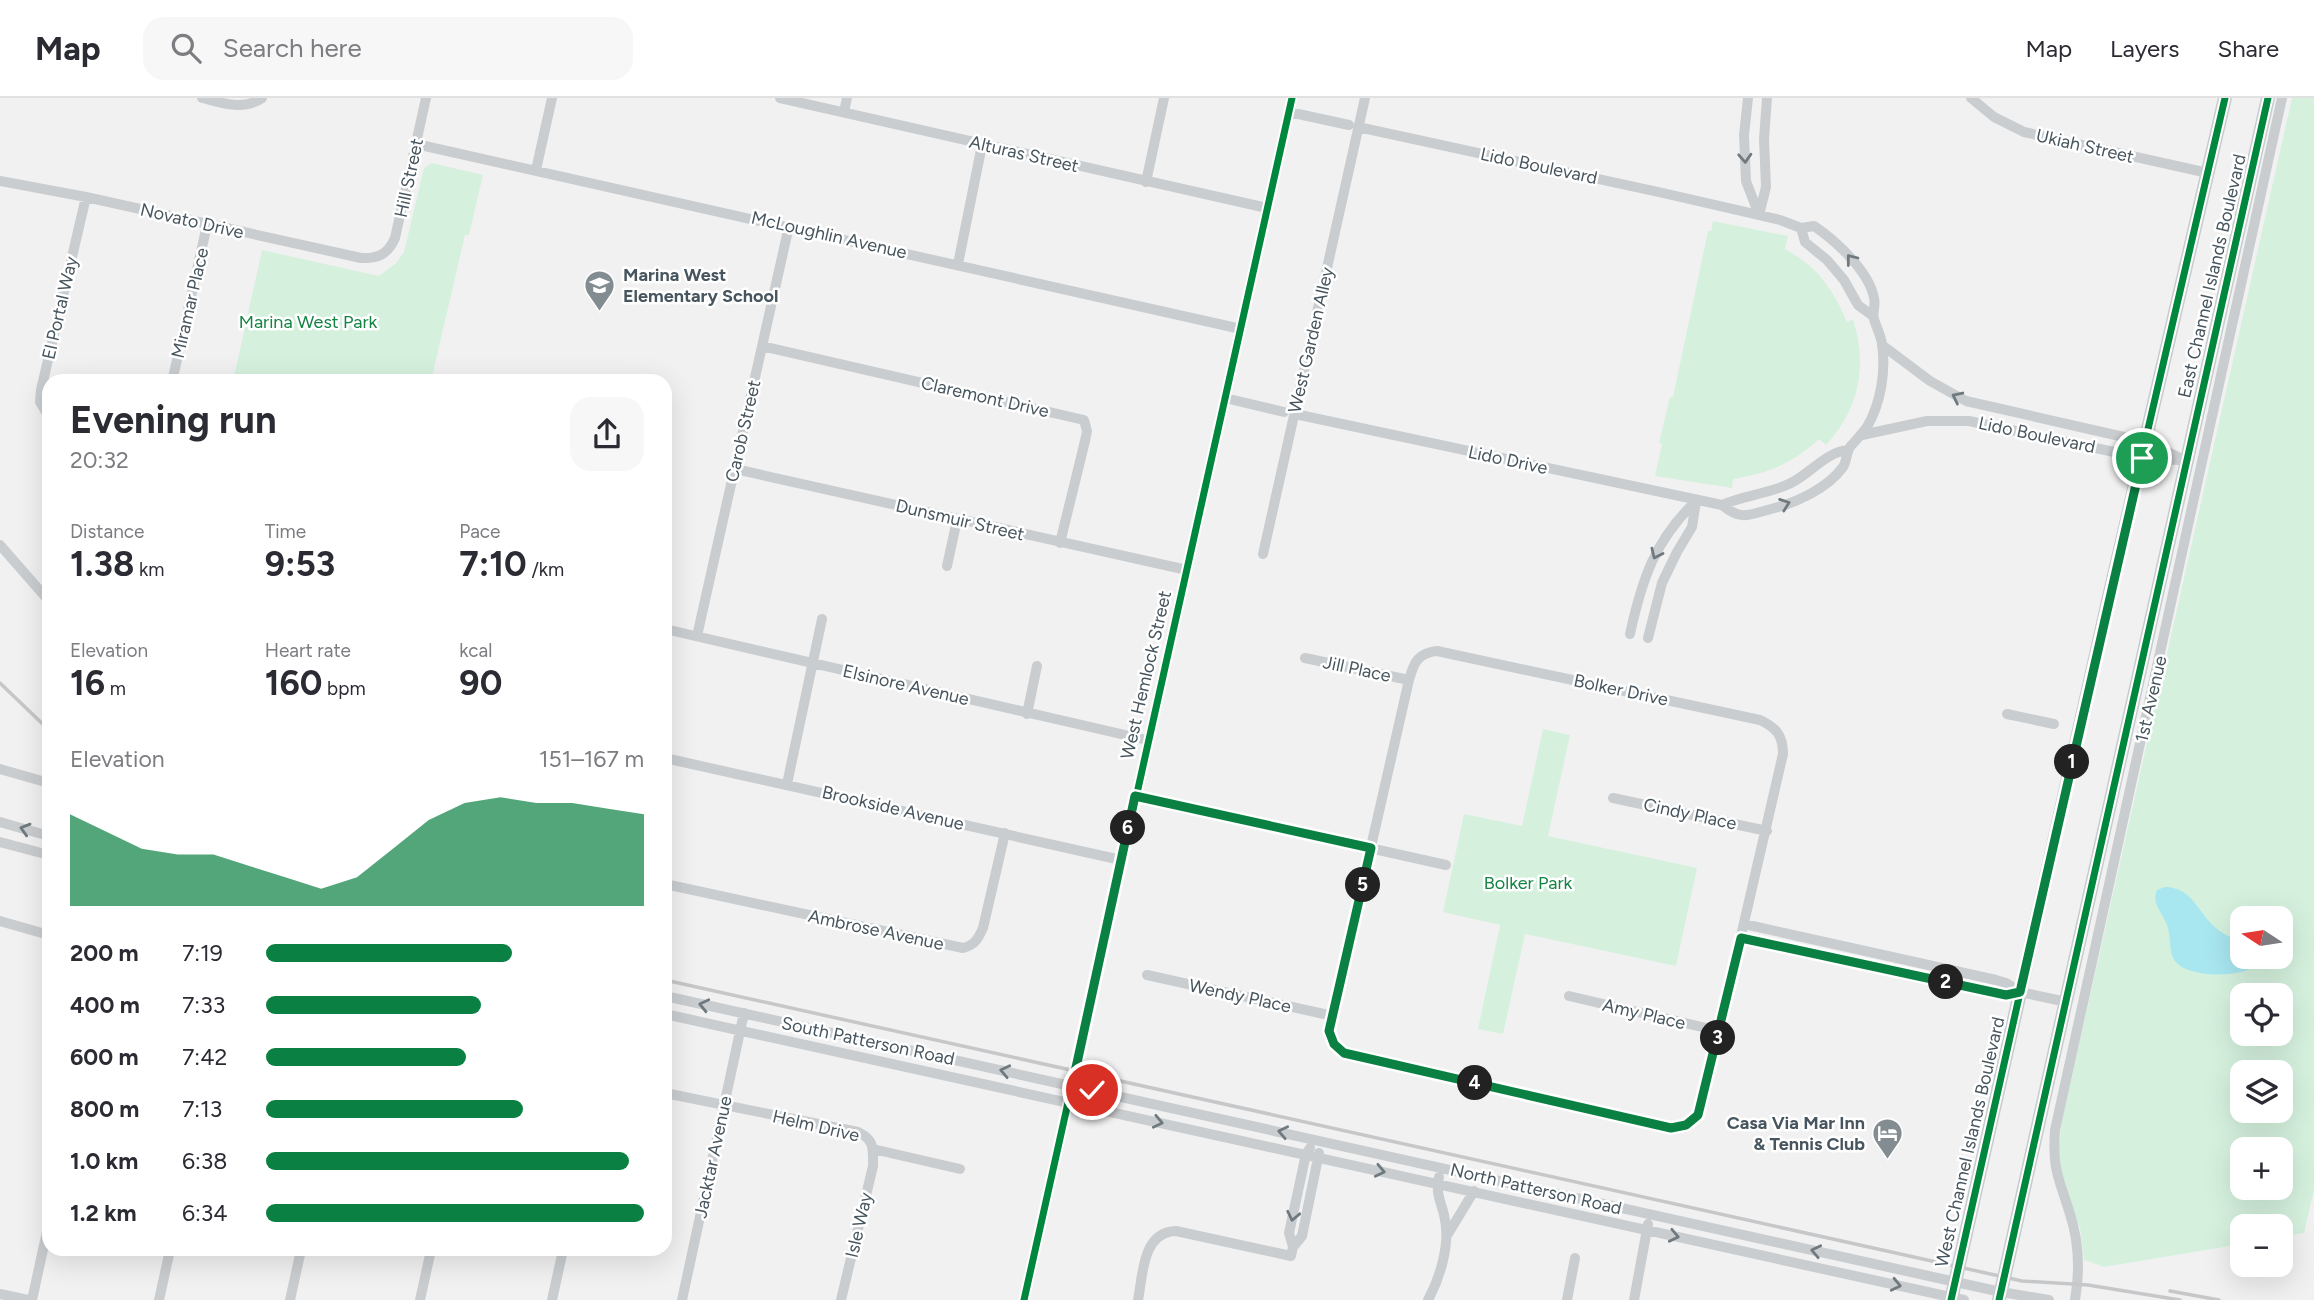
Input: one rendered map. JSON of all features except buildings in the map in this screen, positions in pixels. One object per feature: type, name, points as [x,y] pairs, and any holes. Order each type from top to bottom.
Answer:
[{"type":"main road","name":"East Channel Islands Boulevard","points":[[2142,458],[2225,98]]},
{"type":"main road","name":"East Channel Islands Boulevard","points":[[2187,461],[2268,98]]},
{"type":"main road","name":"West Channel Islands Boulevard","points":[[1955,1299],[1955,1281],[2142,458]]},
{"type":"main road","points":[[2000,1296],[2187,461]]},
{"type":"street","points":[[202,98],[240,106],[253,104],[262,98]]},
{"type":"street","name":"Hill Street","points":[[384,255],[396,239],[426,98]]},
{"type":"street","points":[[536,170],[552,98]]},
{"type":"street","name":"Alturas Street","points":[[780,98],[1267,208]]},
{"type":"street","points":[[844,112],[847,98]]},
{"type":"street","points":[[1146,181],[1164,98]]},
{"type":"street","name":"West Hemlock Street","points":[[1024,1300],[1292,98]]},
{"type":"street","name":"West Garden Alley","points":[[1263,554],[1289,413],[1353,126],[1365,98]]},
{"type":"street","points":[[1748,98],[1744,135],[1746,181],[1759,215]]},
{"type":"street","points":[[1759,215],[1766,187],[1763,139],[1768,98]]},
{"type":"street","name":"1st Avenue","points":[[2075,1300],[2077,1247],[2070,1214],[2056,1173],[2053,1152],[2055,1130],[2282,98]]},
{"type":"street","name":"Ukiah Street","points":[[1975,99],[1994,117],[2024,132],[2208,173]]},
{"type":"street","name":"Lido Boulevard","points":[[1289,112],[1759,215],[1801,228],[1814,226],[1833,240],[1855,264],[1875,299],[1873,316],[1882,345],[1883,370],[1880,393],[1862,435]]},
{"type":"street","name":"McLoughlin Avenue","points":[[416,144],[1241,329]]},
{"type":"street","points":[[958,264],[982,145]]},
{"type":"street","name":"Novato Drive","points":[[0,181],[86,197],[361,258],[384,255]]},
{"type":"street","name":"El Portal Way","points":[[45,374],[86,197]]},
{"type":"street","name":"Miramar Place","points":[[174,374],[207,225]]},
{"type":"street","name":"Carob Street","points":[[697,636],[789,226]]},
{"type":"street","name":"Lido Boulevard","points":[[1801,228],[1805,242],[1836,270],[1858,305],[1873,316]]},
{"type":"street","name":"Lido Boulevard","points":[[1882,345],[1930,382],[1966,401],[2146,442],[2187,461]]},
{"type":"street","name":"Claremont Drive","points":[[762,346],[1084,419],[1085,441],[1060,543]]},
{"type":"street","name":"El Portal Way","points":[[42,386],[42,405]]},
{"type":"street","name":"Lido Drive","points":[[1225,398],[1722,505],[1735,515],[1775,508],[1800,499],[1844,466],[1848,450],[1862,435]]},
{"type":"street","name":"Lido Boulevard","points":[[1862,435],[1927,421],[1961,420],[2142,458],[2187,461]]},
{"type":"street","name":"Lido Drive","points":[[1722,505],[1739,497],[1765,493],[1791,483],[1815,468],[1834,451],[1848,450]]},
{"type":"street","name":"Dunsmuir Street","points":[[734,468],[1187,570]]},
{"type":"street","points":[[1630,634],[1642,586],[1658,549],[1675,521],[1696,500]]},
{"type":"street","points":[[1648,638],[1662,583],[1676,552],[1692,527],[1696,500]]},
{"type":"street","points":[[947,566],[957,520]]},
{"type":"street","points":[[0,545],[42,593]]},
{"type":"street","points":[[787,784],[822,619]]},
{"type":"street","name":"Elsinore Avenue","points":[[672,631],[1147,740]]},
{"type":"street","name":"Bolker Drive","points":[[1437,651],[1760,720],[1778,731],[1783,746],[1767,831],[1698,1115],[1686,1125],[1671,1128],[1349,1054],[1334,1044],[1329,1031],[1409,680],[1416,659],[1425,653],[1437,651]]},
{"type":"street","name":"Jill Place","points":[[1304,658],[1409,680]]},
{"type":"street","points":[[1027,714],[1037,666]]},
{"type":"street","points":[[2007,714],[2054,724]]},
{"type":"street","name":"Brookside Avenue","points":[[672,759],[1121,860]]},
{"type":"street","points":[[0,769],[42,781]]},
{"type":"street","points":[[1135,796],[1446,865]]},
{"type":"street","name":"Cindy Place","points":[[1613,798],[1767,831]]},
{"type":"street","points":[[0,822],[42,834]]},
{"type":"street","name":"Ambrose Avenue","points":[[672,885],[964,948],[972,946],[983,928],[1005,833]]},
{"type":"street","points":[[0,842],[42,853]]},
{"type":"street","points":[[0,921],[42,933]]},
{"type":"street","points":[[1744,924],[1996,980],[2020,992],[2067,1002]]},
{"type":"street","points":[[1741,938],[2006,995],[2020,992]]},
{"type":"street","name":"Wendy Place","points":[[1147,975],[1333,1016]]},
{"type":"street","name":"Amy Place","points":[[1569,996],[1719,1031]]},
{"type":"street","name":"South Patterson Road","points":[[672,998],[1072,1086]]},
{"type":"street","name":"Jacktar Avenue","points":[[682,1300],[744,1013]]},
{"type":"street","name":"South Patterson Road","points":[[672,1016],[1067,1103]]},
{"type":"street","name":"North Patterson Road","points":[[1072,1086],[1955,1281],[2000,1296],[2049,1300]]},
{"type":"street","name":"Helm Drive","points":[[672,1095],[858,1132],[870,1139],[873,1149],[960,1169]]},
{"type":"street","name":"North Patterson Road","points":[[1067,1103],[1955,1299]]},
{"type":"street","points":[[1292,1252],[1289,1233],[1306,1154],[1317,1140]]},
{"type":"street","points":[[1292,1252],[1302,1236],[1320,1157],[1317,1140]]},
{"type":"street","name":"Isle Way","points":[[841,1300],[873,1166],[873,1149]]},
{"type":"street","points":[[1428,1300],[1437,1283],[1447,1237],[1445,1217],[1436,1192],[1441,1167]]},
{"type":"street","points":[[1447,1237],[1475,1191]]},
{"type":"street","points":[[1634,1300],[1650,1214]]},
{"type":"street","points":[[1138,1300],[1150,1244],[1163,1232],[1176,1231],[1292,1252]]},
{"type":"street","points":[[0,1294],[30,1300],[42,1251]]},
{"type":"street","points":[[159,1300],[169,1256]]},
{"type":"street","points":[[290,1300],[300,1256]]},
{"type":"street","points":[[420,1300],[430,1256]]},
{"type":"street","points":[[552,1300],[562,1256]]},
{"type":"street","points":[[1567,1300],[1575,1258]]},
{"type":"green space","points":[[2292,98],[2314,98],[2314,1190],[2304,1233],[2293,1235],[2293,1214],[2230,1214],[2230,1246],[2104,1267],[2084,1260],[2080,1228],[2065,1190],[2058,1159],[2061,1125]]},
{"type":"green space","name":"Marina West Park","points":[[432,163],[483,175],[469,235],[465,235],[433,374],[235,374],[262,250],[379,276],[396,263],[404,252],[424,168]]},
{"type":"green space","points":[[1713,221],[1788,236],[1785,249],[1806,263],[1823,280],[1847,322],[1853,319],[1860,353],[1860,370],[1853,402],[1826,445],[1819,439],[1779,466],[1733,479],[1732,488],[1655,476],[1662,444],[1659,443],[1670,397],[1673,397],[1708,231],[1711,231]]},
{"type":"green space","name":"Bolker Park","points":[[1543,729],[1570,735],[1548,836],[1697,868],[1676,966],[1525,934],[1503,1034],[1478,1029],[1500,925],[1443,912],[1464,814],[1522,826]]},
{"type":"water","points":[[2174,888],[2188,896],[2216,928],[2230,936],[2230,970],[2248,970],[2212,974],[2188,970],[2179,965],[2173,958],[2167,925],[2155,900],[2157,890]]},
{"type":"railway","points":[[0,683],[42,723]]},
{"type":"railway","points":[[672,982],[2022,1281],[2088,1285],[2180,1300]]},
{"type":"railway","points":[[2170,1291],[2219,1300]]},
{"type":"cycle path","points":[[1024,1300],[1292,98]]},
{"type":"cycle path","points":[[1951,1300],[2108,601],[2225,98]]},
{"type":"cycle path","points":[[1999,1300],[2268,98]]},
{"type":"place","name":"Marina West Elementary School","points":[[600,312]]},
{"type":"place","name":"Casa Via Mar Inn & Tennis Club","points":[[1888,1160]]},
{"type":"route","points":[[1092,1090],[1072,1086],[1135,796],[1371,848],[1329,1031],[1334,1044],[1344,1053],[1671,1128],[1686,1125],[1698,1115],[1741,938],[2006,995],[2020,992],[2142,458]]}]
